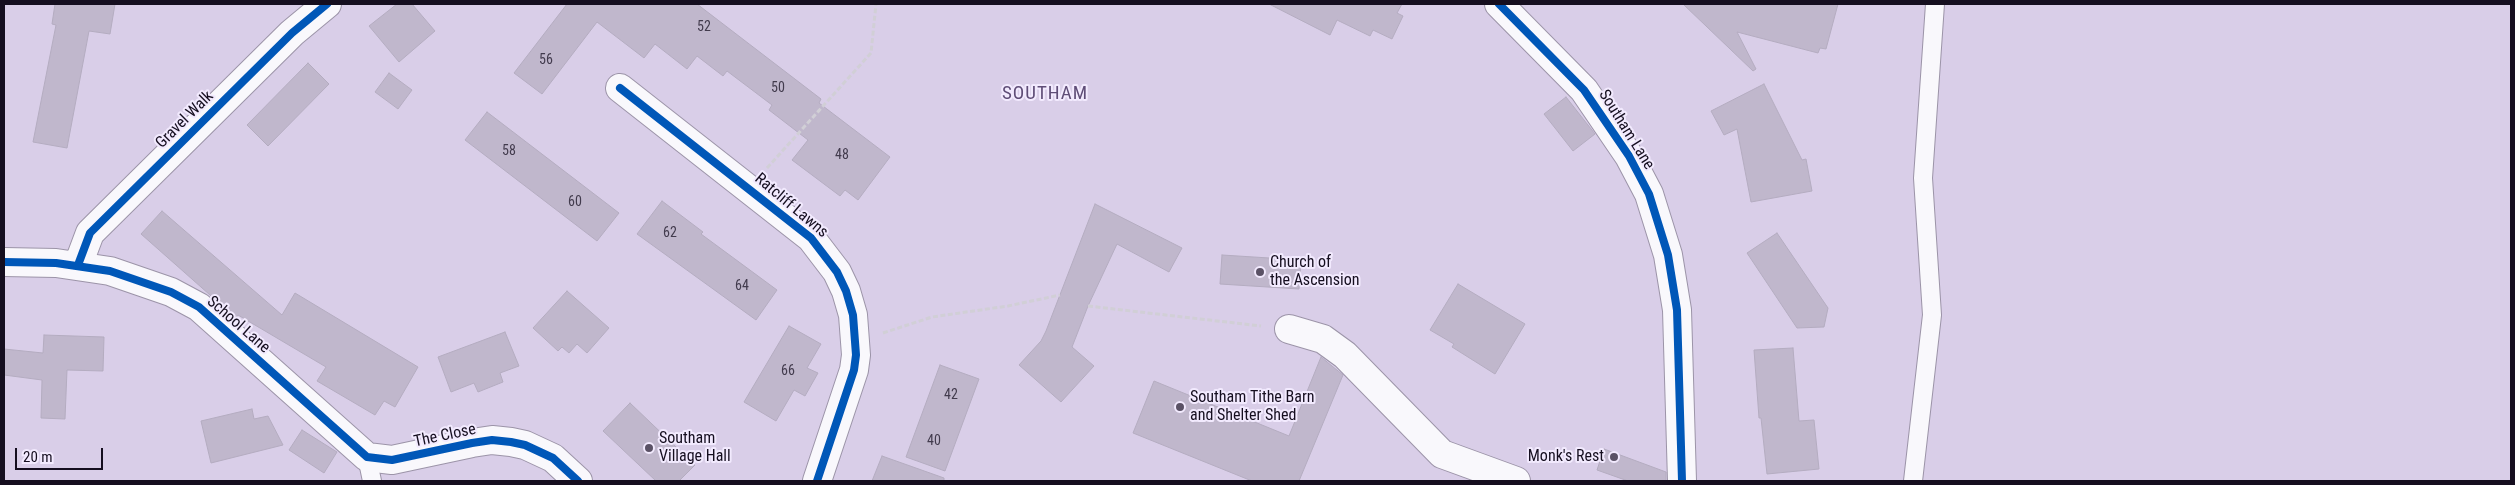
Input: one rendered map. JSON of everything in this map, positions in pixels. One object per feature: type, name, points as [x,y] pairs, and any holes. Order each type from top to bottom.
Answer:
[{"type":"street","name":"Gravel Walk","points":[[78,265],[90,233],[292,33],[326,4]]},
{"type":"street","name":"Southam Lane","points":[[1499,4],[1584,90],[1630,156],[1649,194],[1668,255],[1677,310],[1682,481]]},
{"type":"street","name":"Ratcliff Lawns","points":[[620,88],[811,238],[825,254],[846,291],[853,315],[856,340],[854,370],[817,481]]},
{"type":"street","name":"School Lane","points":[[4,262],[78,265],[141,280],[199,308],[369,469]]},
{"type":"street","points":[[1289,329],[1323,339],[1345,355],[1442,454],[1516,481]]},
{"type":"street","name":"The Close","points":[[369,469],[392,460],[492,440],[526,445],[553,458],[578,481]]},
{"type":"lane","points":[[1913,481],[1932,315],[1923,178],[1935,4]]},
{"type":"path","points":[[749,188],[871,53],[876,4]]},
{"type":"path","points":[[896,330],[932,317],[1008,306],[1060,295]]},
{"type":"path","points":[[1088,306],[1289,329]]},
{"type":"building","points":[[55,4],[115,4],[110,34],[89,31],[67,148],[33,142],[56,25],[52,24]]},
{"type":"building","points":[[397,4],[412,4],[435,31],[399,62],[369,26]]},
{"type":"building","points":[[567,4],[697,4],[821,99],[819,103],[890,157],[858,200],[845,190],[840,196],[792,160],[808,140],[769,110],[772,105],[727,71],[723,76],[697,56],[687,69],[655,44],[644,58],[597,22],[542,94],[514,73]]},
{"type":"building","points":[[1269,4],[1402,4],[1397,13],[1403,16],[1392,39],[1373,30],[1370,36],[1337,20],[1330,35]]},
{"type":"building","points":[[1683,4],[1838,4],[1826,49],[1820,48],[1818,53],[1737,32],[1756,69],[1753,71]]},
{"type":"building","points":[[308,63],[329,84],[268,146],[247,125]]},
{"type":"building","points":[[389,73],[412,90],[398,109],[375,92]]},
{"type":"building","points":[[1764,84],[1802,160],[1806,159],[1812,191],[1751,202],[1737,129],[1724,135],[1711,111]]},
{"type":"building","points":[[1566,97],[1595,134],[1573,151],[1544,114]]},
{"type":"building","points":[[487,112],[619,213],[597,241],[465,140]]},
{"type":"building","points":[[662,201],[703,232],[701,234],[777,290],[756,320],[637,234]]},
{"type":"building","points":[[1095,204],[1182,248],[1169,272],[1117,244],[1088,306],[1072,347],[1094,366],[1061,402],[1019,365],[1041,341],[1046,331]]},
{"type":"building","points":[[162,211],[282,315],[295,293],[418,367],[395,407],[384,401],[375,415],[317,381],[326,367],[238,315],[236,318],[141,234]]},
{"type":"building","points":[[1777,233],[1828,308],[1824,327],[1797,328],[1747,253]]},
{"type":"building","name":"Church of the Ascension","points":[[1222,255],[1301,260],[1299,289],[1220,284]]},
{"type":"building","points":[[1458,284],[1525,324],[1495,374],[1452,347],[1454,344],[1430,330]]},
{"type":"building","points":[[567,291],[609,328],[587,353],[577,344],[569,353],[562,347],[558,351],[533,328]]},
{"type":"building","points":[[789,326],[821,344],[807,368],[818,373],[805,396],[794,390],[776,421],[744,402]]},
{"type":"building","points":[[505,332],[519,366],[500,373],[503,382],[478,392],[474,383],[451,392],[438,357]]},
{"type":"building","points":[[44,335],[104,337],[103,371],[67,370],[65,419],[41,418],[42,380],[4,375],[4,349],[43,353]]},
{"type":"building","points":[[1793,348],[1799,421],[1814,420],[1819,469],[1767,474],[1761,418],[1759,418],[1754,350]]},
{"type":"building","name":"Southam Tithe Barn and Shelter Shed","points":[[1321,357],[1343,375],[1299,481],[1252,481],[1133,433],[1154,381],[1289,436]]},
{"type":"building","points":[[940,365],[979,379],[945,471],[906,457]]},
{"type":"building","name":"Southam Village Hall","points":[[630,403],[695,465],[679,481],[656,481],[603,431]]},
{"type":"building","points":[[252,409],[254,419],[268,416],[283,445],[211,463],[201,421]]},
{"type":"building","points":[[302,430],[337,452],[324,473],[289,450]]},
{"type":"building","name":"Monk's Rest","points":[[1604,449],[1666,472],[1666,481],[1628,481],[1597,470]]},
{"type":"building","points":[[882,456],[944,478],[944,481],[872,481]]},
{"type":"cycle path","points":[[78,265],[90,233],[292,33],[327,4]]},
{"type":"cycle path","points":[[1499,4],[1584,90],[1629,156],[1649,194],[1668,255],[1677,310],[1682,481]]},
{"type":"cycle path","points":[[620,88],[811,238],[837,272],[846,291],[853,315],[856,355],[854,370],[817,481]]},
{"type":"cycle path","points":[[4,262],[56,263],[110,271],[171,292],[199,307],[367,457],[392,460],[472,443],[492,440],[511,442],[525,445],[553,458],[578,481]]},
{"type":"place","name":"Church of the Ascension","points":[[1260,272]]},
{"type":"place","name":"Southam Tithe Barn and Shelter Shed","points":[[1180,407]]},
{"type":"place","name":"Southam Village Hall","points":[[649,448]]},
{"type":"place","name":"Monk's Rest","points":[[1614,457]]},
{"type":"district","name":"SOUTHAM","points":[[1045,94]]}]
